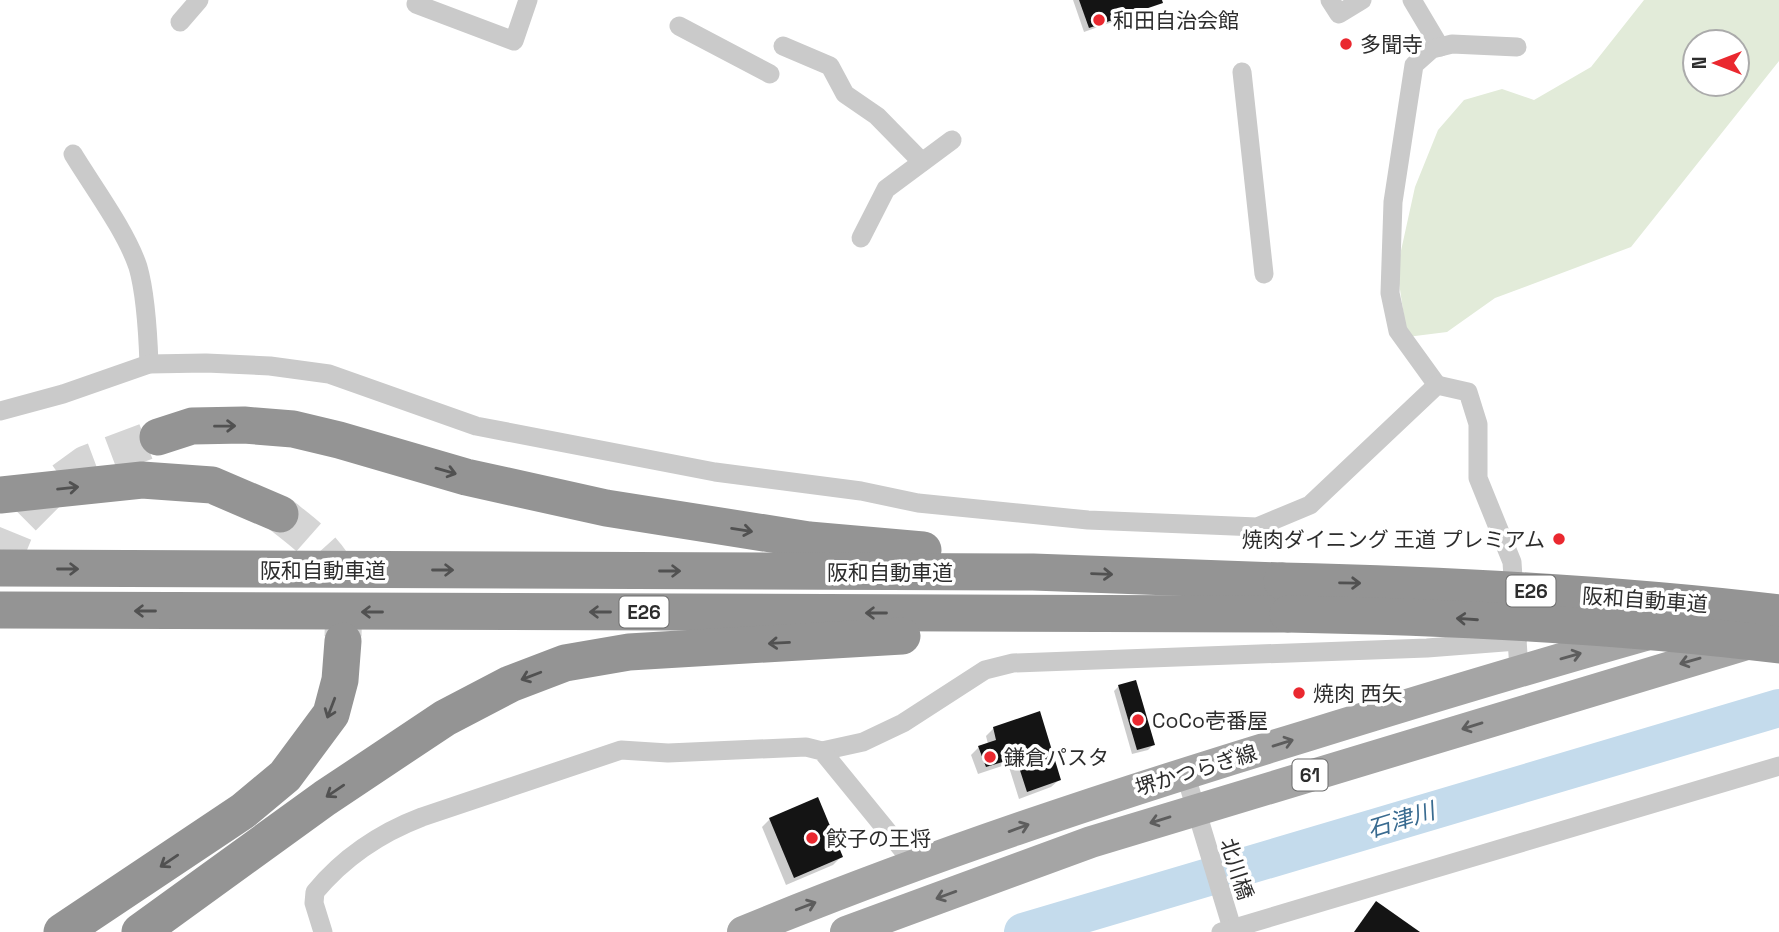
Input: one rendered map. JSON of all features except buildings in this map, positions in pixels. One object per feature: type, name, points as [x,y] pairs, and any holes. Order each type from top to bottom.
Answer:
[{"type":"highway","points":[[158,436],[192,426],[244,425],[293,429],[466,477],[606,509],[809,540],[960,554],[1033,572]]},
{"type":"highway","points":[[0,495],[142,481],[201,484],[212,485],[280,514]]},
{"type":"highway","name":"阪和自動車道","points":[[0,568],[1033,572],[1437,617],[1705,636],[1779,645]]},
{"type":"highway","name":"阪和自動車道","points":[[0,610],[1285,598],[1437,584],[1714,605],[1779,613]]},
{"type":"highway","points":[[141,932],[326,798],[445,718],[510,684],[565,663],[629,652],[1285,598]]},
{"type":"highway","points":[[62,932],[243,811],[285,776],[331,714],[340,680],[342,641]]},
{"type":"main road","name":"堺かつらぎ線","points":[[743,932],[915,865],[1052,816],[1185,773],[1518,656],[1779,598]]},
{"type":"main road","name":"堺かつらぎ線","points":[[846,932],[1091,842],[1199,822],[1779,635]]},
{"type":"street","points":[[180,22],[199,0]]},
{"type":"street","points":[[418,0],[416,4],[513,41],[528,0]]},
{"type":"street","points":[[1330,0],[1339,14],[1362,0]]},
{"type":"street","points":[[1412,0],[1440,47]]},
{"type":"street","points":[[679,26],[770,74]]},
{"type":"street","points":[[324,932],[314,903],[315,892],[365,844],[393,828],[422,817],[621,750],[668,753],[806,747],[822,751],[863,742],[903,723],[985,670],[1013,663],[1427,649],[1518,656],[1512,562],[1478,478],[1478,424],[1468,392],[1437,385],[1398,331],[1390,293],[1393,202],[1414,65],[1432,49],[1452,44],[1517,47]]},
{"type":"street","points":[[783,46],[830,66],[845,93],[877,116],[922,162]]},
{"type":"street","points":[[1242,72],[1264,274]]},
{"type":"street","points":[[860,238],[886,189],[952,140]]},
{"type":"street","points":[[73,154],[124,238],[138,268],[148,334],[149,364]]},
{"type":"street","points":[[0,411],[63,394],[149,364],[270,366],[329,374],[476,426],[715,472],[860,491],[918,503],[1088,520],[1257,527],[1310,505],[1437,385]]},
{"type":"street","points":[[822,751],[915,865]]},
{"type":"street","points":[[1227,926],[1779,766]]},
{"type":"street","name":"北川橋","points":[[1185,773],[1227,926]]},
{"type":"green space","points":[[1644,0],[1779,0],[1779,61],[1751,96],[1751,28],[1681,28],[1681,98],[1750,98],[1631,247],[1495,298],[1447,332],[1407,337],[1397,269],[1415,187],[1438,130],[1464,100],[1502,89],[1534,100],[1591,67]]},
{"type":"waterway","name":"石津川","points":[[1023,932],[1779,708]]},
{"type":"tunnel","points":[[0,567],[19,521],[50,490],[86,464],[158,437]]},
{"type":"tunnel","points":[[280,514],[320,548],[338,574],[343,598],[343,641]]},
{"type":"place","name":"和田自治会館","points":[[1099,20]]},
{"type":"place","name":"多聞寺","points":[[1346,44]]},
{"type":"place","name":"焼肉ダイニング 王道 プレミアム","points":[[1559,539]]},
{"type":"place","name":"焼肉 西矢","points":[[1299,693]]},
{"type":"place","name":"CoCo壱番屋","points":[[1138,720]]},
{"type":"place","name":"鎌倉パスタ","points":[[990,757]]},
{"type":"place","name":"餃子の王将","points":[[812,838]]}]
